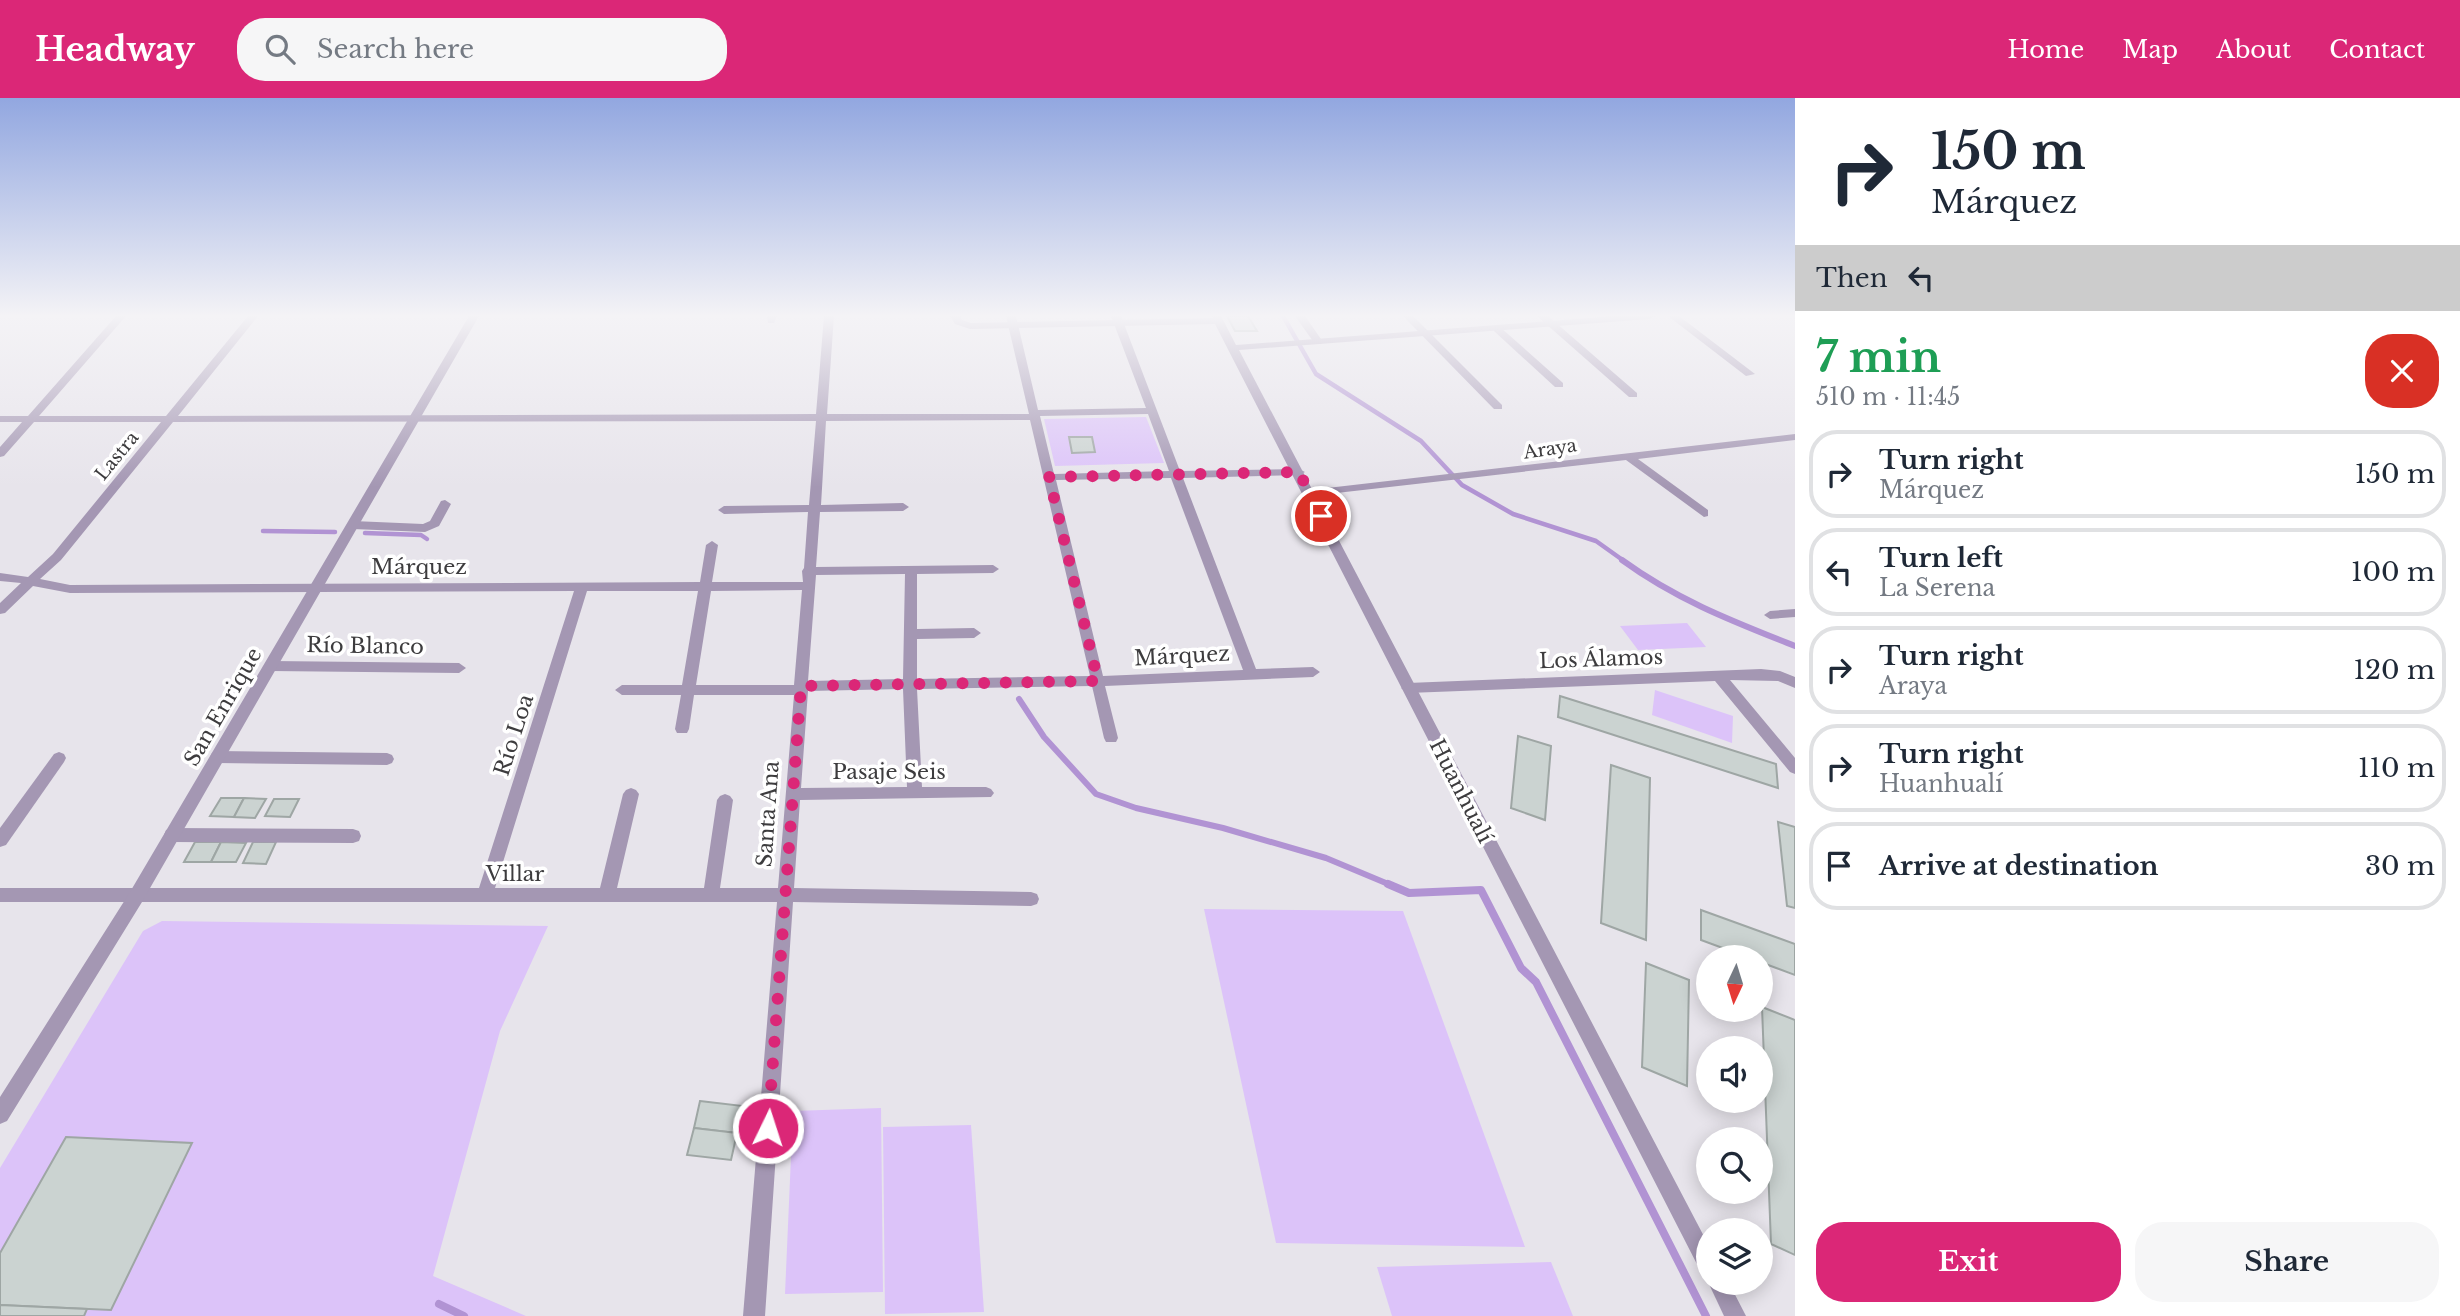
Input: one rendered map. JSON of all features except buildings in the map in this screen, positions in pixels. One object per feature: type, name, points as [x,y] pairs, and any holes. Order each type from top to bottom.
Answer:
[{"type":"street","points":[[0,454],[71,373]]},
{"type":"street","name":"Lastra","points":[[0,610],[57,558],[207,373]]},
{"type":"street","name":"San Enrique","points":[[0,1114],[136,897],[441,373]]},
{"type":"street","name":"Santa Ana","points":[[754,1316],[824,373]]},
{"type":"street","points":[[1025,373],[1111,738]]},
{"type":"street","points":[[1137,373],[1251,674]]},
{"type":"street","name":"Huanhualí","points":[[1245,373],[1696,1242]]},
{"type":"street","points":[[1464,373],[1498,407]]},
{"type":"street","points":[[1545,373],[1559,386]]},
{"type":"street","points":[[1608,373],[1633,395]]},
{"type":"street","points":[[0,419],[1035,415],[1152,411]]},
{"type":"street","name":"Araya","points":[[1310,493],[1479,477],[1627,456],[1795,438]]},
{"type":"street","points":[[1627,456],[1704,513]]},
{"type":"street","points":[[1049,477],[1299,472]]},
{"type":"street","points":[[353,526],[425,528],[435,523],[445,504]]},
{"type":"street","points":[[724,510],[903,507]]},
{"type":"street","points":[[682,729],[712,545]]},
{"type":"street","points":[[911,569],[910,684],[915,794]]},
{"type":"street","points":[[808,571],[993,569]]},
{"type":"street","name":"Márquez","points":[[0,577],[33,580],[45,587],[70,589],[807,586]]},
{"type":"street","name":"Río Loa","points":[[485,895],[582,587]]},
{"type":"street","points":[[1770,615],[1795,613]]},
{"type":"street","points":[[911,634],[974,633]]},
{"type":"street","name":"Río Blanco","points":[[271,666],[459,668]]},
{"type":"street","name":"Márquez","points":[[622,690],[690,691],[1098,681],[1313,672]]},
{"type":"street","points":[[1719,676],[1795,768]]},
{"type":"street","name":"Los Álamos","points":[[1408,688],[1719,676],[1780,676],[1795,683]]},
{"type":"street","points":[[218,757],[387,759]]},
{"type":"street","points":[[0,840],[59,758]]},
{"type":"street","name":"Pasaje Seis","points":[[792,794],[986,793]]},
{"type":"street","points":[[607,894],[631,794]]},
{"type":"street","points":[[711,895],[725,800]]},
{"type":"street","points":[[172,835],[353,836]]},
{"type":"street","name":"Villar","points":[[0,895],[136,897],[607,894],[1031,899]]},
{"type":"street","points":[[1724,1295],[1735,1316]]},
{"type":"shaded area","points":[[1146,417],[1164,463],[1055,466],[1044,419]]},
{"type":"shaded area","points":[[1687,623],[1706,647],[1638,650],[1620,626]]},
{"type":"shaded area","points":[[1655,690],[1733,716],[1732,743],[1652,715]]},
{"type":"shaded area","points":[[1204,909],[1403,911],[1525,1247],[1276,1243]]},
{"type":"shaded area","points":[[162,921],[548,926],[500,1031],[433,1276],[526,1316],[0,1316],[0,1168],[143,931]]},
{"type":"shaded area","points":[[881,1108],[883,1292],[785,1294],[793,1111]]},
{"type":"shaded area","points":[[971,1125],[984,1312],[885,1314],[883,1127]]},
{"type":"shaded area","points":[[1551,1262],[1573,1316],[1392,1316],[1377,1267]]},
{"type":"waterway","points":[[1315,373],[1421,441],[1462,485],[1513,514],[1596,541],[1624,561]]},
{"type":"waterway","points":[[263,531],[335,532]]},
{"type":"waterway","points":[[365,533],[421,535],[427,539]]},
{"type":"waterway","points":[[1622,560],[1684,598],[1795,646]]},
{"type":"waterway","points":[[1019,699],[1044,737],[1096,794],[1136,808],[1223,828],[1326,858],[1393,886]]},
{"type":"waterway","points":[[1388,884],[1409,893],[1481,890],[1521,968],[1536,982],[1706,1316]]},
{"type":"waterway","points":[[439,1304],[464,1316]]},
{"type":"route","points":[[768,1128],[801,686],[1098,681],[1049,477],[1299,472],[1321,516]]}]
